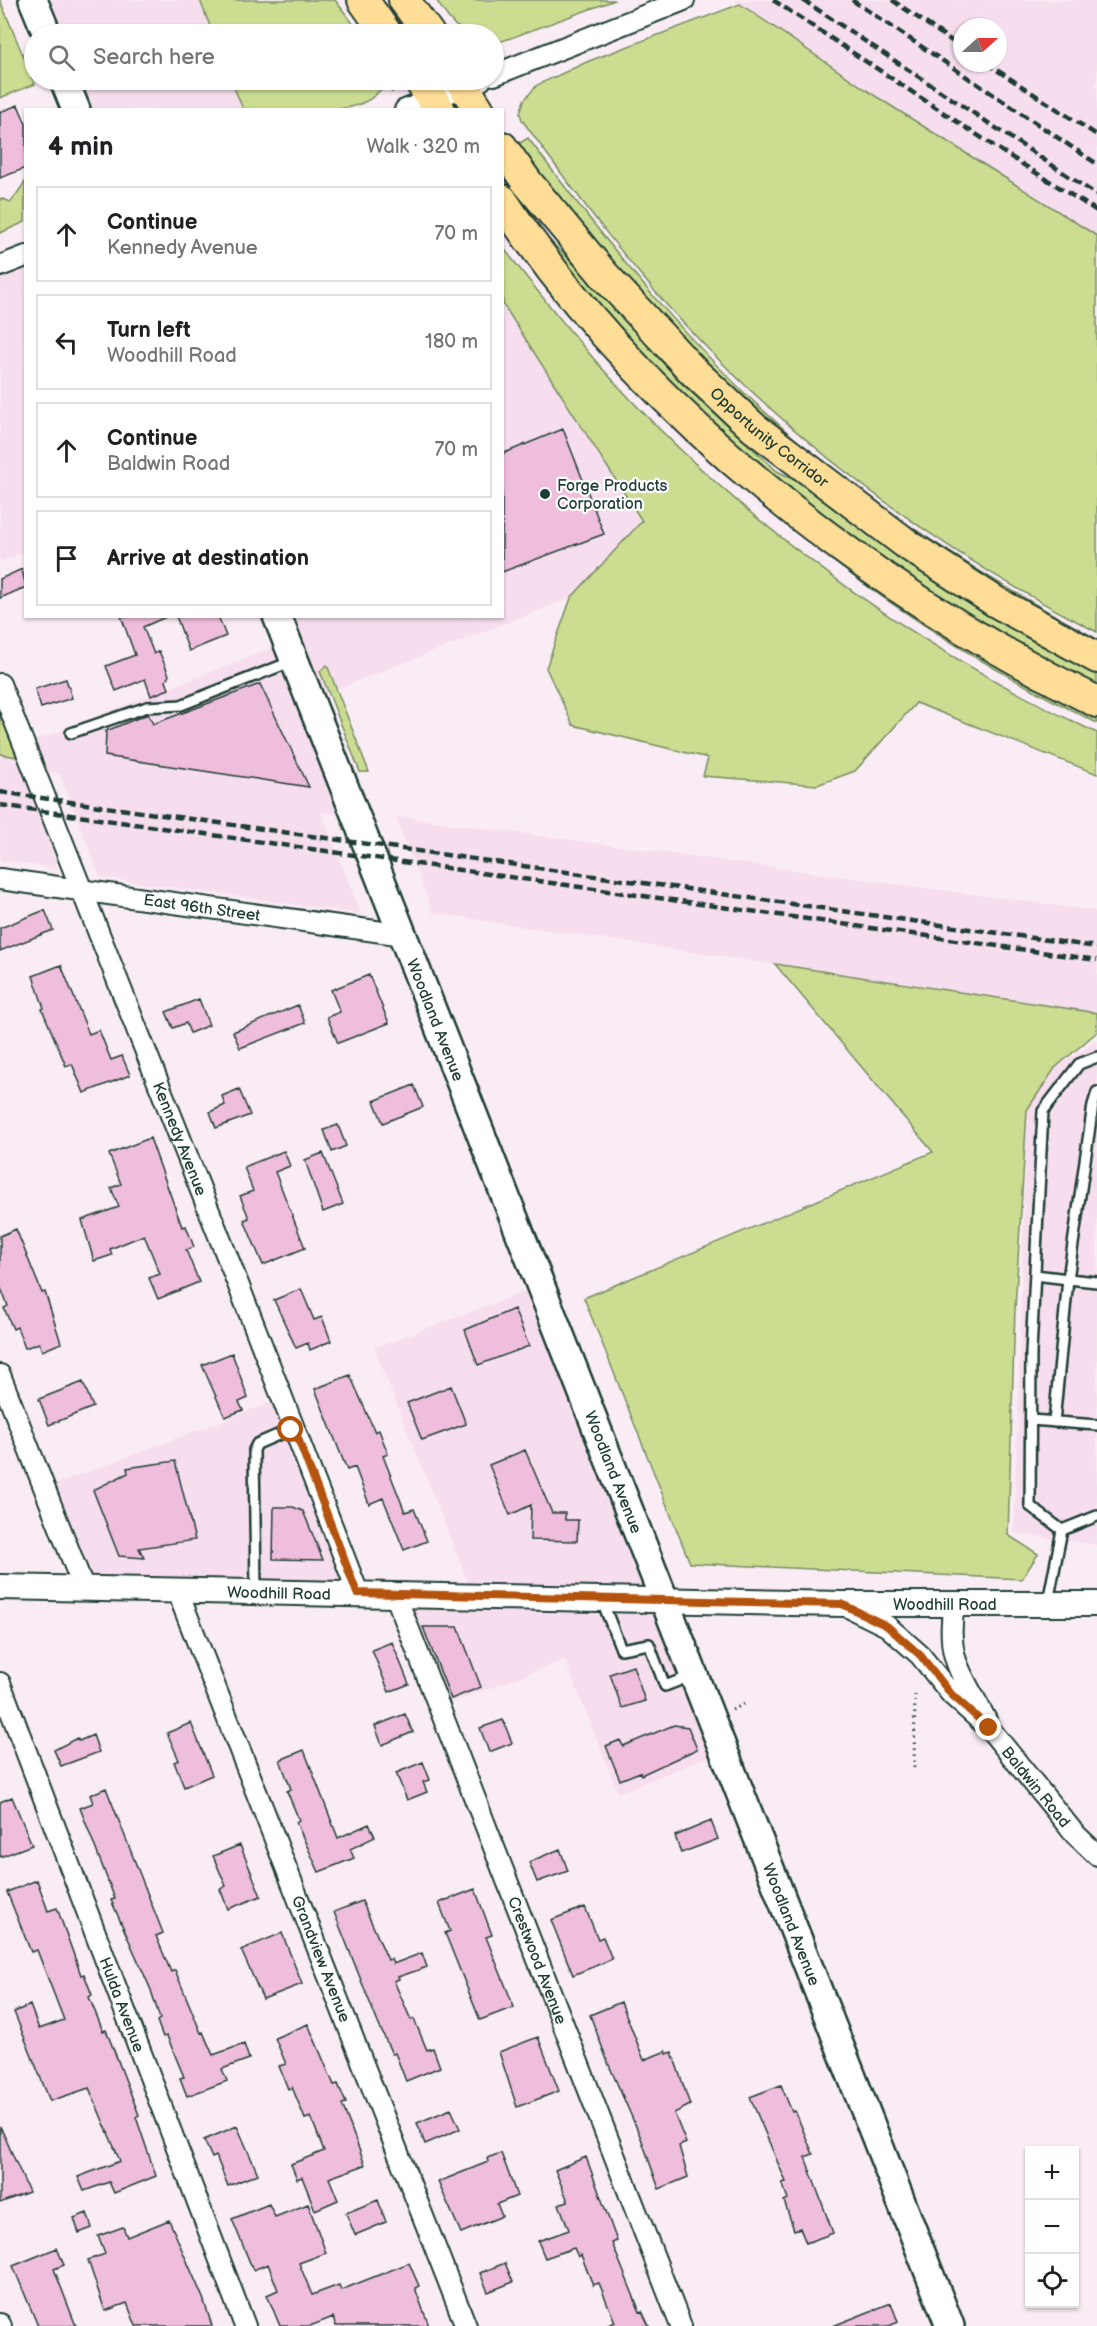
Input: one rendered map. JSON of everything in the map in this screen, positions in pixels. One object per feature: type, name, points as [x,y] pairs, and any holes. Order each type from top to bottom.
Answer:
[{"type":"main road","points":[[33,0],[43,24]]},
{"type":"main road","points":[[363,0],[380,24]]},
{"type":"main road","points":[[404,0],[422,24]]},
{"type":"main road","points":[[68,90],[75,108]]},
{"type":"main road","name":"Opportunity Corridor","points":[[504,150],[534,191],[605,276],[692,370],[754,428],[908,545],[996,602],[1097,658]]},
{"type":"main road","points":[[504,203],[533,244],[588,312],[653,383],[736,462],[800,515],[881,576],[961,628],[1097,702]]},
{"type":"main road","name":"Woodland Avenue","points":[[278,618],[950,2326]]},
{"type":"street","points":[[504,71],[684,0]]},
{"type":"street","points":[[409,108],[431,96],[465,90]]},
{"type":"street","points":[[0,266],[24,256]]},
{"type":"street","name":"Kennedy Avenue","points":[[0,684],[357,1593]]},
{"type":"street","name":"East 96th Street","points":[[0,879],[404,935]]},
{"type":"street","points":[[0,1375],[84,1589]]},
{"type":"street","name":"Woodhill Road","points":[[0,1587],[842,1604],[1097,1604]]},
{"type":"street","name":"Grandview Avenue","points":[[177,1590],[465,2326]]},
{"type":"street","name":"Crestwood Avenue","points":[[394,1594],[681,2326]]},
{"type":"street","name":"Baldwin Road","points":[[842,1604],[887,1626],[920,1655],[952,1695],[989,1728],[1074,1833],[1097,1855]]},
{"type":"street","points":[[954,1604],[950,1630],[955,1662],[989,1728]]},
{"type":"street","name":"Hulda Avenue","points":[[0,1683],[245,2326]]},
{"type":"lane","points":[[71,733],[147,707],[181,705],[295,660]]},
{"type":"lane","points":[[1062,1530],[1030,1506],[1035,1275],[1043,1111],[1079,1064],[1097,1057]]},
{"type":"lane","points":[[1054,1422],[1068,1279],[1093,1105],[1097,1092]]},
{"type":"lane","points":[[1035,1275],[1097,1282]]},
{"type":"lane","points":[[1031,1420],[1097,1425]]},
{"type":"lane","points":[[256,1591],[254,1450],[257,1444],[294,1428]]},
{"type":"lane","points":[[1062,1530],[1097,1516]]},
{"type":"lane","points":[[1048,1604],[1062,1530]]},
{"type":"lane","points":[[602,1599],[621,1649],[649,1644],[665,1686],[694,1675]]},
{"type":"path","points":[[914,1768],[915,1695]]},
{"type":"path","points":[[732,1710],[745,1704]]},
{"type":"shaded area","points":[[33,0],[200,0],[210,24],[43,24]]},
{"type":"shaded area","points":[[734,0],[1097,0],[1097,84],[1093,82],[1097,87],[1097,236],[877,97]]},
{"type":"shaded area","points":[[69,90],[236,90],[244,108],[77,108]]},
{"type":"shaded area","points":[[24,256],[24,552],[0,562],[0,266]]},
{"type":"shaded area","points":[[504,306],[642,521],[571,598],[311,699],[356,816],[321,812],[361,914],[100,877],[60,774],[33,770],[31,767],[57,869],[0,860],[0,754],[28,759],[24,745],[287,642],[277,618],[504,618]]},
{"type":"shaded area","points":[[395,816],[1097,911],[1097,1013],[433,913]]},
{"type":"shaded area","points":[[1097,1041],[1097,1545],[1014,1533],[1027,1110],[1055,1068]]},
{"type":"shaded area","points":[[542,1285],[724,1751],[618,1793],[565,1660],[439,1707],[395,1594],[473,1595],[374,1348]]},
{"type":"shaded area","points":[[282,1398],[358,1593],[84,1589],[45,1488]]},
{"type":"green space","points":[[0,0],[24,58],[24,88],[0,98]]},
{"type":"green space","points":[[200,0],[335,0],[353,24],[209,24]]},
{"type":"green space","points":[[436,0],[615,0],[504,40],[504,24],[453,24]]},
{"type":"green space","points":[[740,4],[877,97],[1097,236],[1097,632],[1040,602],[931,534],[878,497],[778,416],[731,372],[642,277],[522,120],[520,113],[524,100],[537,85],[589,61]]},
{"type":"green space","points":[[235,90],[379,90],[363,103],[344,108],[243,108]]},
{"type":"green space","points":[[528,138],[593,223],[661,305],[696,344],[772,419],[881,506],[951,553],[1097,639],[1097,648],[978,582],[746,405],[638,293],[541,177],[518,144]]},
{"type":"green space","points":[[24,183],[24,222],[0,233],[0,198],[11,202]]},
{"type":"green space","points":[[504,219],[651,395],[1097,715],[1097,723],[1010,677],[926,626],[846,571],[770,511],[697,447],[629,378],[564,305],[504,229]]},
{"type":"green space","points":[[537,228],[585,275],[680,382],[777,471],[812,488],[1097,671],[1097,693],[901,580],[718,433],[619,332]]},
{"type":"green space","points":[[504,249],[600,366],[709,476],[768,527],[830,575],[894,619],[960,661],[1028,699],[1097,733],[1097,774],[916,703],[855,771],[817,785],[703,776],[708,758],[573,725],[546,668],[571,598],[642,521],[504,306]]},
{"type":"green space","points":[[327,665],[369,772],[360,772],[320,671]]},
{"type":"green space","points":[[0,684],[29,759],[0,754]]},
{"type":"green space","points":[[775,964],[1097,1013],[1097,1032],[1055,1068],[1027,1110],[1015,1309],[1008,1535],[1038,1554],[1022,1579],[690,1563],[584,1298],[933,1152]]},
{"type":"building","points":[[18,105],[24,119],[24,169],[0,178],[0,112]]},
{"type":"building","name":"Forge Products Corporation","points":[[563,429],[604,534],[504,571],[504,453]]},
{"type":"building","points":[[22,569],[24,588],[0,598],[0,579]]},
{"type":"building","points":[[122,618],[163,618],[143,627],[154,654],[159,651],[169,675],[166,681],[169,689],[151,696],[145,679],[116,691],[106,666],[135,655]]},
{"type":"building","points":[[177,618],[219,618],[226,636],[189,651]]},
{"type":"building","points":[[66,679],[72,698],[41,708],[35,689]]},
{"type":"building","points":[[260,684],[309,787],[105,756],[106,731],[148,714],[153,724]]},
{"type":"building","points":[[45,910],[53,930],[0,951],[0,928]]},
{"type":"building","points":[[61,965],[89,1034],[99,1030],[111,1060],[122,1056],[130,1075],[84,1093],[72,1064],[66,1066],[42,1009],[44,1008],[33,976]]},
{"type":"building","points":[[369,975],[389,1023],[338,1043],[327,1017],[340,1012],[331,990]]},
{"type":"building","points":[[199,999],[209,1025],[190,1033],[186,1023],[173,1028],[166,1012]]},
{"type":"building","points":[[298,1005],[305,1023],[240,1048],[233,1032]]},
{"type":"building","points":[[414,1085],[423,1107],[383,1123],[374,1101]]},
{"type":"building","points":[[239,1089],[250,1115],[216,1128],[210,1112],[225,1105],[222,1096]]},
{"type":"building","points":[[338,1125],[346,1146],[332,1152],[324,1130]]},
{"type":"building","points":[[150,1138],[182,1227],[186,1226],[194,1247],[186,1250],[199,1282],[158,1299],[149,1278],[160,1274],[144,1235],[110,1249],[112,1255],[94,1261],[82,1220],[119,1207],[111,1188],[121,1184],[109,1154]]},
{"type":"building","points":[[284,1151],[290,1166],[275,1172],[305,1248],[263,1265],[244,1220],[249,1218],[240,1196],[253,1191],[244,1167]]},
{"type":"building","points":[[323,1153],[343,1204],[323,1212],[305,1160]]},
{"type":"building","points":[[16,1229],[42,1293],[45,1292],[61,1343],[42,1351],[39,1343],[25,1348],[17,1327],[13,1329],[4,1308],[8,1306],[0,1286],[0,1236]]},
{"type":"building","points":[[301,1289],[314,1320],[322,1317],[331,1341],[310,1350],[308,1343],[296,1348],[274,1300]]},
{"type":"building","points":[[514,1309],[529,1346],[478,1365],[465,1330]]},
{"type":"building","points":[[232,1353],[248,1398],[239,1402],[243,1410],[225,1417],[202,1365]]},
{"type":"building","points":[[350,1375],[375,1432],[379,1430],[388,1454],[383,1456],[405,1512],[414,1509],[427,1541],[404,1550],[383,1498],[369,1504],[355,1467],[347,1470],[315,1389]]},
{"type":"building","points":[[83,1382],[93,1407],[49,1425],[39,1399]]},
{"type":"building","points":[[451,1386],[466,1424],[422,1440],[407,1403]]},
{"type":"building","points":[[525,1450],[552,1513],[565,1513],[565,1520],[578,1520],[577,1541],[530,1540],[531,1505],[510,1515],[489,1465]]},
{"type":"building","points":[[175,1461],[195,1540],[139,1548],[144,1558],[119,1556],[93,1490],[128,1473],[127,1468]]},
{"type":"building","points":[[274,1507],[293,1507],[303,1511],[323,1560],[273,1559]]},
{"type":"building","points":[[423,1627],[458,1627],[481,1687],[451,1699]]},
{"type":"building","points":[[392,1642],[409,1684],[389,1692],[372,1650]]},
{"type":"building","points":[[633,1666],[645,1701],[622,1708],[610,1674]]},
{"type":"building","points":[[405,1714],[413,1732],[382,1745],[375,1726]]},
{"type":"building","points":[[503,1720],[512,1743],[489,1752],[480,1728]]},
{"type":"building","points":[[191,1723],[212,1775],[184,1787],[174,1762],[179,1760],[167,1733]]},
{"type":"building","points":[[674,1725],[688,1727],[697,1749],[641,1775],[640,1772],[620,1780],[606,1746],[620,1740],[623,1746]]},
{"type":"building","points":[[93,1735],[99,1752],[61,1766],[54,1750],[77,1738],[79,1741]]},
{"type":"building","points":[[304,1750],[338,1838],[369,1824],[375,1837],[350,1849],[354,1858],[319,1872],[296,1822],[299,1820],[287,1791],[291,1789],[280,1760]]},
{"type":"building","points":[[423,1762],[430,1780],[423,1782],[427,1792],[407,1800],[396,1773]]},
{"type":"building","points":[[106,1788],[163,1933],[156,1936],[171,1972],[175,1970],[201,2033],[203,2032],[213,2055],[244,2044],[249,2059],[222,2069],[227,2081],[187,2096],[180,2078],[184,2077],[167,2036],[163,2037],[157,2021],[160,2019],[151,1990],[111,1900],[115,1899],[80,1808],[93,1803],[90,1795]]},
{"type":"building","points":[[12,1797],[32,1845],[0,1857],[0,1802]]},
{"type":"building","points":[[711,1821],[718,1839],[681,1853],[675,1836]]},
{"type":"building","points":[[240,1845],[261,1896],[228,1909],[220,1889],[226,1886],[213,1856]]},
{"type":"building","points":[[560,1849],[568,1871],[537,1882],[529,1862]]},
{"type":"building","points":[[37,1880],[48,1911],[57,1908],[81,1975],[84,1974],[92,1995],[89,1997],[103,2031],[106,2030],[139,2115],[136,2117],[156,2176],[114,2193],[109,2182],[84,2191],[78,2177],[120,2161],[89,2088],[50,2101],[14,2012],[30,2005],[39,2029],[64,2020],[37,1950],[31,1952],[7,1892]]},
{"type":"building","points":[[475,1889],[492,1935],[486,1937],[514,2007],[480,2020],[445,1933],[450,1931],[439,1903]]},
{"type":"building","points":[[362,1901],[388,1960],[391,1959],[393,1964],[422,1953],[427,1967],[398,1977],[399,1979],[394,1981],[427,2050],[433,2048],[440,2067],[406,2081],[395,2053],[392,2054],[378,2023],[334,1912]]},
{"type":"building","points":[[585,1907],[598,1939],[603,1937],[612,1959],[573,1975],[551,1920]]},
{"type":"building","points":[[282,1933],[302,1984],[263,1999],[241,1950]]},
{"type":"building","points":[[621,2002],[644,2060],[666,2051],[667,2054],[672,2052],[690,2105],[674,2113],[686,2143],[679,2146],[688,2177],[659,2189],[641,2138],[590,2015]]},
{"type":"building","points":[[308,2024],[334,2085],[338,2084],[346,2103],[342,2104],[365,2165],[329,2178],[338,2200],[315,2210],[302,2177],[297,2179],[291,2164],[324,2151],[311,2117],[305,2119],[292,2087],[288,2089],[279,2066],[286,2064],[275,2038]]},
{"type":"building","points":[[538,2037],[559,2091],[517,2107],[499,2052]]},
{"type":"building","points":[[781,2085],[813,2154],[805,2157],[833,2233],[806,2243],[800,2228],[794,2230],[784,2201],[788,2199],[782,2183],[786,2182],[750,2097]]},
{"type":"building","points":[[451,2109],[460,2129],[425,2144],[417,2123]]},
{"type":"building","points":[[0,2126],[29,2192],[0,2203]]},
{"type":"building","points":[[237,2126],[258,2174],[228,2186],[216,2156],[212,2158],[204,2140]]},
{"type":"building","points":[[501,2153],[517,2196],[497,2204],[502,2216],[461,2233],[438,2182],[488,2162],[487,2158]]},
{"type":"building","points":[[586,2157],[617,2241],[612,2243],[640,2312],[642,2311],[649,2326],[606,2326],[615,2322],[599,2283],[593,2285],[581,2255],[578,2257],[574,2248],[545,2258],[538,2241],[569,2230],[559,2204],[568,2201],[555,2170]]},
{"type":"building","points":[[378,2200],[386,2222],[355,2235],[346,2213]]},
{"type":"building","points":[[269,2204],[275,2217],[308,2204],[326,2253],[299,2263],[312,2295],[339,2285],[341,2290],[409,2263],[419,2286],[415,2288],[429,2326],[336,2326],[333,2317],[310,2326],[280,2326],[267,2295],[278,2290],[268,2264],[253,2270],[232,2219]]},
{"type":"building","points":[[87,2213],[92,2228],[79,2233],[74,2218]]},
{"type":"building","points":[[169,2220],[203,2298],[212,2326],[136,2326],[127,2303],[105,2311],[88,2260],[105,2254],[98,2236],[123,2227],[127,2237]]},
{"type":"building","points":[[57,2248],[64,2265],[54,2269],[76,2326],[38,2326],[13,2266]]},
{"type":"building","points":[[505,2263],[513,2282],[488,2292],[480,2273]]},
{"type":"building","points":[[891,2303],[898,2322],[889,2326],[833,2326]]},
{"type":"railway","points":[[773,0],[1003,152],[1097,211]]},
{"type":"railway","points":[[803,0],[1097,195]]},
{"type":"railway","points":[[852,0],[1097,164]]},
{"type":"railway","points":[[892,0],[953,42]]},
{"type":"railway","points":[[1000,72],[1097,135]]},
{"type":"railway","points":[[0,792],[1097,947]]},
{"type":"railway","points":[[0,805],[1097,960]]},
{"type":"place","name":"Forge Products Corporation","points":[[545,494]]},
{"type":"route","points":[[291,1430],[294,1428],[357,1593],[842,1604],[887,1626],[920,1655],[952,1695],[989,1728]]}]
